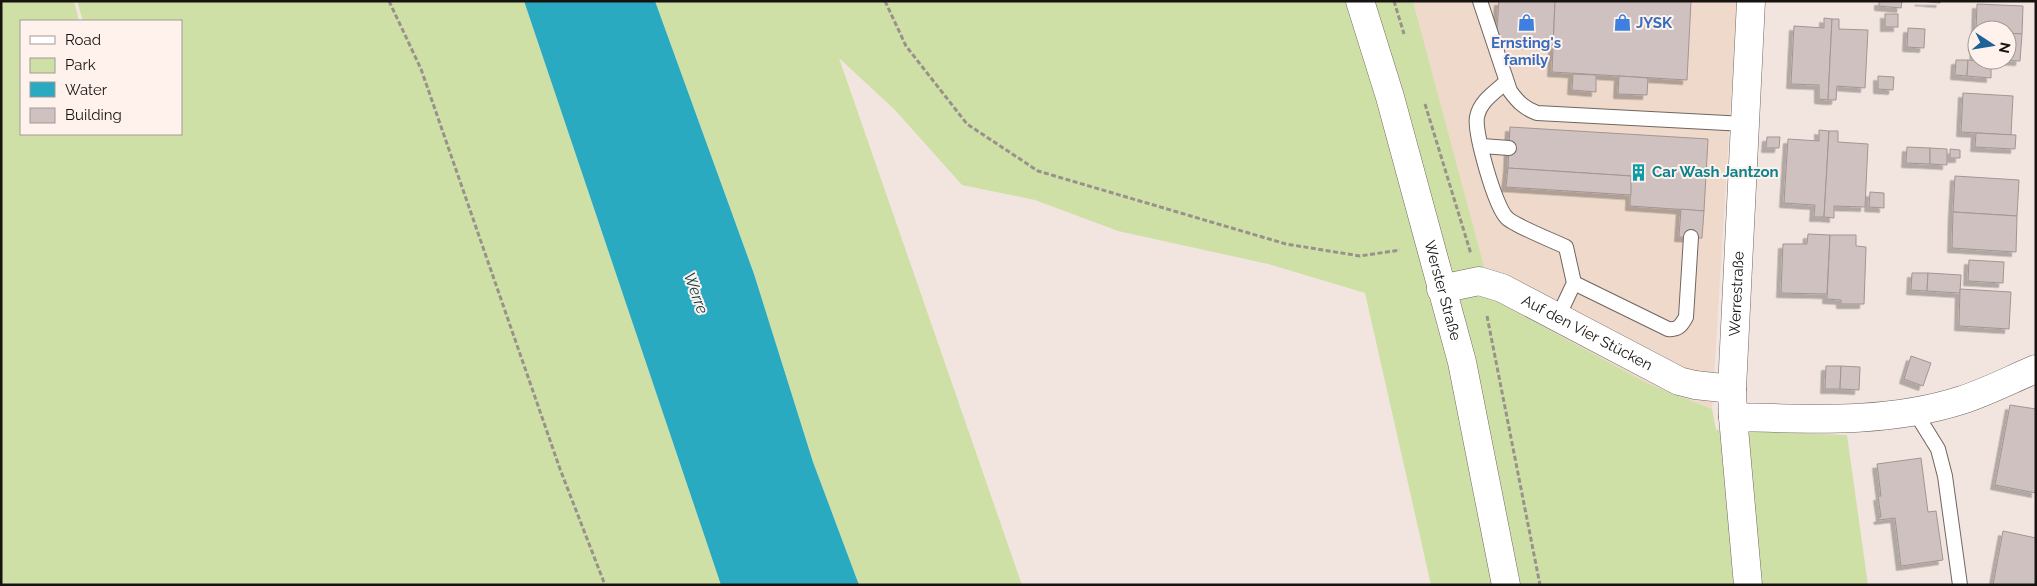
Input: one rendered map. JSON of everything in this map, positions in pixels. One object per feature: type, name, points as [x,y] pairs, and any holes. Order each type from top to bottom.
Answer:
[{"type":"street","name":"Werster Straße","points":[[1360,1],[1390,97],[1462,362],[1506,585]]},
{"type":"street","name":"Werrestraße","points":[[1748,585],[1732,389],[1752,1]]},
{"type":"street","name":"Auf den Vier Stücken","points":[[1441,288],[1479,281],[1502,288],[1679,381],[1695,385],[1732,389]]},
{"type":"street","points":[[1733,417],[1843,419],[1876,418],[1915,412],[1963,400],[2036,369]]},
{"type":"lane","points":[[1480,1],[1506,82],[1518,103],[1537,113],[1745,124]]},
{"type":"lane","points":[[1506,82],[1484,102],[1477,117],[1482,146],[1494,196],[1507,219],[1566,247],[1574,282],[1558,317]]},
{"type":"lane","points":[[1482,146],[1509,148]]},
{"type":"lane","points":[[1574,282],[1668,329],[1675,330],[1682,325],[1686,317],[1691,237]]},
{"type":"lane","points":[[1915,412],[1938,449],[1944,476],[1960,585]]},
{"type":"path","points":[[389,1],[422,69],[560,470],[604,585]]},
{"type":"path","points":[[885,1],[906,46],[967,124],[1038,171],[1286,244],[1360,256],[1408,249]]},
{"type":"shaded area","points":[[1413,1],[1737,1],[1712,409],[1647,383],[1498,302],[1490,290]]},
{"type":"green space","points":[[1,1],[74,1],[79,20],[20,20],[20,135],[182,135],[182,20],[83,20],[77,1],[524,1],[721,585],[1,585]]},
{"type":"green space","points":[[655,1],[1413,1],[1490,289],[1498,302],[1647,383],[1712,409],[1716,430],[1847,435],[1868,585],[1431,585],[1365,293],[1268,264],[1118,231],[1035,200],[962,185],[895,110],[839,58],[1022,585],[859,585],[813,462],[754,274]]},
{"type":"water","name":"Werre","points":[[524,1],[655,1],[754,274],[813,462],[859,585],[721,585]]},
{"type":"building","name":"Ernsting's family","points":[[1499,1],[1555,1],[1553,45],[1496,43]]},
{"type":"building","name":"JYSK","points":[[1555,1],[1691,1],[1687,80],[1552,72]]},
{"type":"building","points":[[1879,1],[1902,1],[1901,8],[1879,6]]},
{"type":"building","points":[[1919,1],[1941,1],[1940,3]]},
{"type":"building","points":[[1977,4],[2023,6],[2022,34],[2017,34],[2017,20],[1976,20]]},
{"type":"building","points":[[1885,14],[1898,14],[1898,27],[1885,27]]},
{"type":"building","points":[[1824,18],[1832,19],[1828,100],[1819,99],[1819,85],[1791,84],[1794,26],[1824,28]]},
{"type":"building","points":[[1832,19],[1839,19],[1839,29],[1868,30],[1865,88],[1837,86],[1836,100],[1828,100]]},
{"type":"building","points":[[1908,28],[1925,29],[1924,48],[1907,47]]},
{"type":"building","points":[[2017,34],[2022,34],[2020,61],[2017,61]]},
{"type":"building","points":[[1956,60],[1967,60],[1967,76],[1955,75]]},
{"type":"building","points":[[1967,70],[1991,70],[1991,78],[1967,76]]},
{"type":"building","points":[[1573,74],[1596,75],[1596,92],[1572,90]]},
{"type":"building","points":[[1619,76],[1648,78],[1647,95],[1618,94]]},
{"type":"building","points":[[1878,76],[1894,77],[1893,90],[1878,89]]},
{"type":"building","points":[[1963,93],[2013,96],[2011,135],[1961,132]]},
{"type":"building","name":"Car Wash Jantzon","points":[[1510,127],[1708,139],[1704,211],[1630,206],[1631,176],[1508,168]]},
{"type":"building","points":[[1819,130],[1829,131],[1824,217],[1814,217],[1815,205],[1784,203],[1788,139],[1819,141]]},
{"type":"building","points":[[1829,131],[1838,131],[1838,142],[1868,144],[1865,207],[1834,206],[1834,218],[1824,217]]},
{"type":"building","points":[[1976,133],[2016,135],[2015,149],[1975,147]]},
{"type":"building","points":[[1767,137],[1780,137],[1779,148],[1766,148]]},
{"type":"building","points":[[1907,147],[1930,148],[1930,164],[1906,163]]},
{"type":"building","points":[[1930,148],[1947,149],[1947,165],[1930,164]]},
{"type":"building","points":[[1950,149],[1960,150],[1960,158],[1950,158]]},
{"type":"building","points":[[1508,168],[1631,176],[1631,195],[1506,187]]},
{"type":"building","points":[[1955,176],[2019,180],[2017,216],[1953,212]]},
{"type":"building","points":[[1870,192],[1884,193],[1884,208],[1869,207]]},
{"type":"building","points":[[1681,209],[1704,211],[1702,238],[1679,237]]},
{"type":"building","points":[[1953,212],[2017,216],[2016,252],[1952,248]]},
{"type":"building","points":[[1808,234],[1830,235],[1827,294],[1781,293],[1783,244],[1807,244]]},
{"type":"building","points":[[1830,235],[1856,235],[1856,246],[1866,247],[1864,304],[1841,304],[1841,300],[1827,299]]},
{"type":"building","points":[[1969,260],[2004,262],[2003,283],[1968,281]]},
{"type":"building","points":[[1912,273],[1928,273],[1927,291],[1911,290]]},
{"type":"building","points":[[1928,273],[1961,275],[1960,293],[1927,291]]},
{"type":"building","points":[[1960,289],[2011,292],[2009,329],[1959,326]]},
{"type":"building","points":[[1911,356],[1931,363],[1923,386],[1904,379]]},
{"type":"building","points":[[1826,366],[1841,366],[1840,389],[1825,389]]},
{"type":"building","points":[[1841,366],[1860,367],[1859,390],[1840,389]]},
{"type":"building","points":[[2010,405],[2036,409],[2036,493],[1995,485]]},
{"type":"building","points":[[1921,458],[1928,512],[1936,511],[1943,560],[1901,566],[1895,518],[1879,520],[1878,518],[1881,517],[1878,496],[1881,496],[1877,464]]},
{"type":"building","points":[[2003,531],[2036,538],[2036,585],[1993,585]]},
{"type":"place","name":"Ernsting's family","points":[[1526,22]]},
{"type":"place","name":"JYSK","points":[[1622,23]]},
{"type":"place","name":"Car Wash Jantzon","points":[[1638,172]]}]
